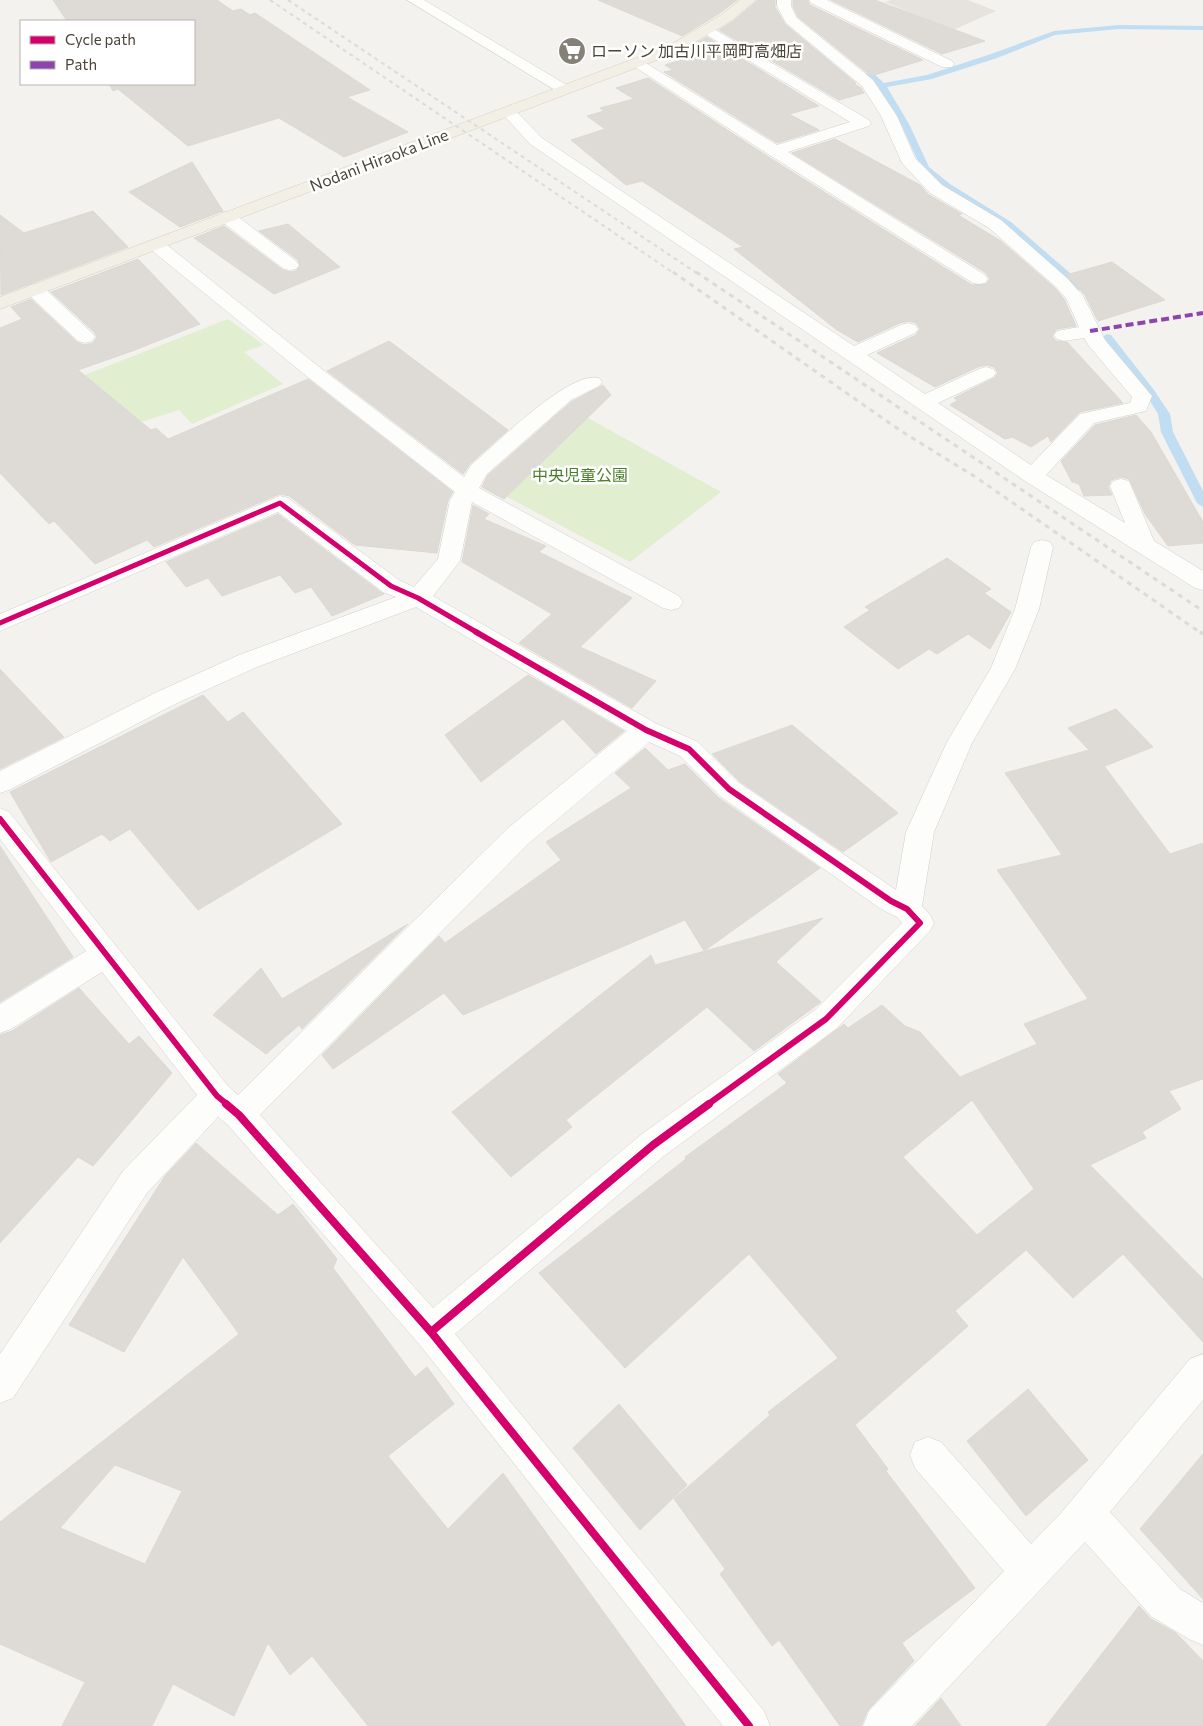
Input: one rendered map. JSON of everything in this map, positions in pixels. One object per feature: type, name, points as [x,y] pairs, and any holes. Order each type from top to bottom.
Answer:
[{"type":"main road","name":"Nodani Hiraoka Line","points":[[0,304],[673,49],[726,18],[749,0]]},
{"type":"street","points":[[414,0],[566,90]]},
{"type":"street","points":[[784,0],[784,6],[790,20],[868,83],[889,116],[908,160],[936,189],[994,224],[1074,296],[1096,342],[1142,396],[1139,407],[1087,418],[1033,476]]},
{"type":"street","points":[[816,0],[947,64]]},
{"type":"street","points":[[849,16],[871,9]]},
{"type":"street","points":[[707,30],[863,123],[774,151]]},
{"type":"street","points":[[928,55],[945,49]]},
{"type":"street","points":[[636,63],[979,279]]},
{"type":"street","points":[[508,111],[536,141],[1033,476],[1203,582]]},
{"type":"street","points":[[227,217],[290,265]]},
{"type":"street","points":[[156,245],[316,374],[467,490],[671,602]]},
{"type":"street","points":[[915,256],[932,249]]},
{"type":"street","points":[[35,290],[85,337]]},
{"type":"street","points":[[853,354],[908,329]]},
{"type":"street","points":[[1064,334],[1090,331]]},
{"type":"street","points":[[923,402],[986,373]]},
{"type":"street","points":[[0,783],[166,698],[248,662],[418,598],[449,560],[461,500],[479,470],[564,396],[592,382]]},
{"type":"street","points":[[1121,486],[1145,546]]},
{"type":"street","points":[[0,623],[280,503],[391,586],[418,598],[646,730],[689,749],[729,788],[891,902],[907,910],[920,923],[826,1019],[653,1145],[431,1332]]},
{"type":"street","points":[[907,910],[920,832],[960,742],[1003,669],[1027,609],[1042,547]]},
{"type":"street","points":[[0,1385],[135,1182],[228,1105],[518,836],[646,730]]},
{"type":"street","points":[[0,819],[228,1105],[431,1332],[749,1726]]},
{"type":"street","points":[[0,1020],[106,954]]},
{"type":"street","points":[[884,1726],[1085,1513],[1203,1372]]},
{"type":"street","points":[[928,1455],[1030,1572]]},
{"type":"street","points":[[1085,1513],[1166,1603],[1203,1625]]},
{"type":"green space","points":[[228,319],[264,345],[244,352],[283,384],[192,424],[179,410],[97,436],[0,408]]},
{"type":"green space","name":"中央児童公園","points":[[572,409],[721,492],[630,562],[492,489],[490,477],[559,411]]},
{"type":"shaded area","points":[[891,0],[968,0],[996,11],[953,30],[885,2]]},
{"type":"building","points":[[53,0],[217,0],[233,11],[241,9],[250,15],[255,13],[370,90],[347,97],[408,132],[344,157],[279,118],[188,146],[118,89],[113,91],[110,85],[195,85],[195,20],[66,20]]},
{"type":"building","points":[[598,0],[737,0],[720,13],[682,36]]},
{"type":"building","points":[[758,0],[775,0],[775,7],[785,24],[856,83],[854,84],[861,88],[864,93],[839,100],[719,30],[732,22]]},
{"type":"building","points":[[793,0],[807,0],[810,5],[923,60],[871,76],[798,17],[793,6]]},
{"type":"building","points":[[831,0],[875,0],[985,41],[942,54]]},
{"type":"building","points":[[707,37],[819,106],[789,114],[819,130],[777,143],[664,72],[673,70],[665,65],[713,49],[698,42]]},
{"type":"building","points":[[648,78],[767,156],[972,285],[986,284],[990,279],[986,273],[792,153],[835,139],[920,185],[929,195],[962,214],[958,215],[1001,241],[1055,288],[1064,299],[1076,326],[1057,329],[1052,336],[1056,341],[1067,342],[1123,403],[1080,412],[1051,442],[1048,436],[1031,447],[1012,437],[1005,439],[950,405],[958,400],[954,398],[994,378],[998,373],[994,367],[987,365],[978,367],[935,387],[877,353],[916,335],[920,329],[916,323],[909,321],[900,323],[858,342],[837,330],[734,249],[743,247],[642,181],[626,185],[571,140],[605,129],[587,116],[604,111],[600,108],[634,99],[616,88]]},
{"type":"building","points":[[192,162],[223,211],[180,227],[129,192]]},
{"type":"building","points":[[93,211],[128,247],[1,295],[0,215],[24,233]]},
{"type":"building","points":[[288,224],[340,267],[274,294],[194,238],[224,226],[283,270],[290,272],[296,271],[300,266],[298,260],[259,231]]},
{"type":"building","points":[[138,259],[200,324],[78,370],[151,430],[156,428],[168,439],[308,379],[453,492],[448,500],[437,553],[355,545],[289,496],[280,494],[154,547],[147,540],[95,564],[54,521],[49,524],[0,473],[0,328],[22,319],[11,307],[31,299],[77,342],[84,345],[93,343],[97,337],[94,332],[51,292]]},
{"type":"building","points":[[1112,262],[1165,300],[1098,321],[1085,295],[1066,275]]},
{"type":"building","points":[[389,341],[508,430],[470,464],[463,474],[327,371]]},
{"type":"building","points":[[603,385],[611,395],[504,499],[482,487],[488,475],[571,402]]},
{"type":"building","points":[[1136,415],[1151,432],[1203,522],[1203,543],[1168,546],[1145,514],[1129,479],[1121,477],[1111,480],[1108,487],[1112,495],[1084,496],[1079,484],[1072,482],[1061,461],[1095,425]]},
{"type":"building","points":[[473,505],[489,514],[484,519],[546,546],[539,552],[632,598],[580,647],[656,681],[632,708],[519,643],[552,614],[462,562]]},
{"type":"building","points":[[278,514],[384,594],[332,616],[311,587],[295,593],[280,575],[222,596],[208,578],[186,587],[166,562]]},
{"type":"building","points":[[947,558],[991,589],[984,593],[1011,612],[990,649],[968,634],[937,654],[929,649],[898,669],[844,627],[870,610],[865,607]]},
{"type":"building","points":[[0,669],[64,737],[0,769]]},
{"type":"building","points":[[528,675],[624,731],[596,754],[563,719],[481,782],[445,735]]},
{"type":"building","points":[[203,695],[228,722],[243,712],[342,824],[198,910],[130,829],[110,841],[102,834],[51,862],[10,792]]},
{"type":"building","points":[[1116,709],[1153,747],[1105,766],[1099,759],[1170,854],[1203,843],[1203,1079],[1169,1091],[1181,1109],[1142,1132],[1146,1138],[1090,1165],[1203,1279],[1203,1342],[1123,1254],[1073,1298],[1026,1250],[955,1311],[968,1326],[855,1425],[888,1469],[886,1471],[975,1588],[902,1643],[914,1661],[868,1710],[861,1726],[840,1726],[779,1640],[772,1646],[720,1574],[725,1569],[674,1499],[770,1415],[768,1412],[838,1358],[749,1254],[625,1368],[539,1273],[686,1159],[685,1157],[787,1083],[778,1074],[844,1024],[848,1028],[882,1005],[905,1026],[920,1032],[960,1077],[1037,1044],[1024,1024],[1088,999],[997,870],[1062,855],[1005,773],[1089,750],[1068,728]],"holes":[[[972,1100],[1034,1189],[977,1235],[903,1157]]]},
{"type":"building","points":[[792,725],[898,813],[843,852],[739,781],[712,754]]},
{"type":"building","points":[[645,748],[668,770],[685,764],[719,798],[820,868],[704,951],[685,920],[463,1015],[444,993],[333,1069],[322,1055],[439,936],[445,943],[561,860],[546,842],[631,788],[615,773]]},
{"type":"building","points":[[0,846],[73,957],[0,1002]]},
{"type":"building","points":[[823,918],[776,962],[821,1002],[754,1051],[707,1007],[566,1120],[572,1127],[511,1177],[452,1112],[651,955],[655,965]]},
{"type":"building","points":[[408,924],[302,1029],[299,1025],[266,1054],[213,1015],[261,968],[282,999]]},
{"type":"building","points":[[79,988],[129,1044],[139,1036],[172,1073],[93,1166],[78,1157],[0,1243],[0,1035],[12,1031]]},
{"type":"building","points":[[196,1143],[278,1215],[293,1204],[337,1259],[333,1268],[415,1377],[427,1367],[454,1404],[388,1456],[448,1529],[503,1473],[686,1726],[368,1726],[312,1656],[290,1675],[268,1643],[234,1716],[173,1684],[152,1726],[62,1726],[85,1682],[0,1644],[0,1522],[239,1334],[183,1257],[124,1352],[69,1325],[165,1176]],"holes":[[[115,1465],[182,1491],[145,1564],[60,1528]]]},
{"type":"building","points":[[1028,1389],[1088,1460],[1026,1516],[967,1441]]},
{"type":"building","points":[[619,1404],[687,1485],[640,1530],[573,1448]]},
{"type":"building","points":[[1203,1454],[1203,1599],[1140,1529]]},
{"type":"building","points":[[1139,1606],[1151,1619],[1176,1633],[1203,1661],[1203,1726],[1046,1726]]},
{"type":"building","points":[[941,1698],[961,1726],[915,1726]]},
{"type":"waterway","points":[[881,86],[929,77],[994,56],[1054,33],[1119,27],[1203,28]]},
{"type":"waterway","points":[[869,74],[881,86]]},
{"type":"waterway","points":[[881,86],[905,124],[925,168],[947,186],[1008,224],[1081,288]]},
{"type":"waterway","points":[[1107,337],[1150,392],[1164,414],[1167,432],[1203,503]]},
{"type":"railway","points":[[270,0],[675,274]]},
{"type":"railway","points":[[288,0],[698,274]]},
{"type":"railway","points":[[673,272],[901,431],[977,478],[1201,633]]},
{"type":"railway","points":[[696,272],[1203,611]]},
{"type":"marked path","points":[[1090,331],[1203,313]]},
{"type":"cycle path","points":[[0,623],[280,503],[391,586],[418,598],[646,730],[689,749],[729,789],[891,901],[907,909],[920,923],[826,1019],[653,1145],[431,1332]]},
{"type":"cycle path","points":[[0,819],[217,1096],[239,1115],[431,1332],[749,1726]]},
{"type":"place","name":"ローソン 加古川平岡町高畑店","points":[[572,51]]}]
